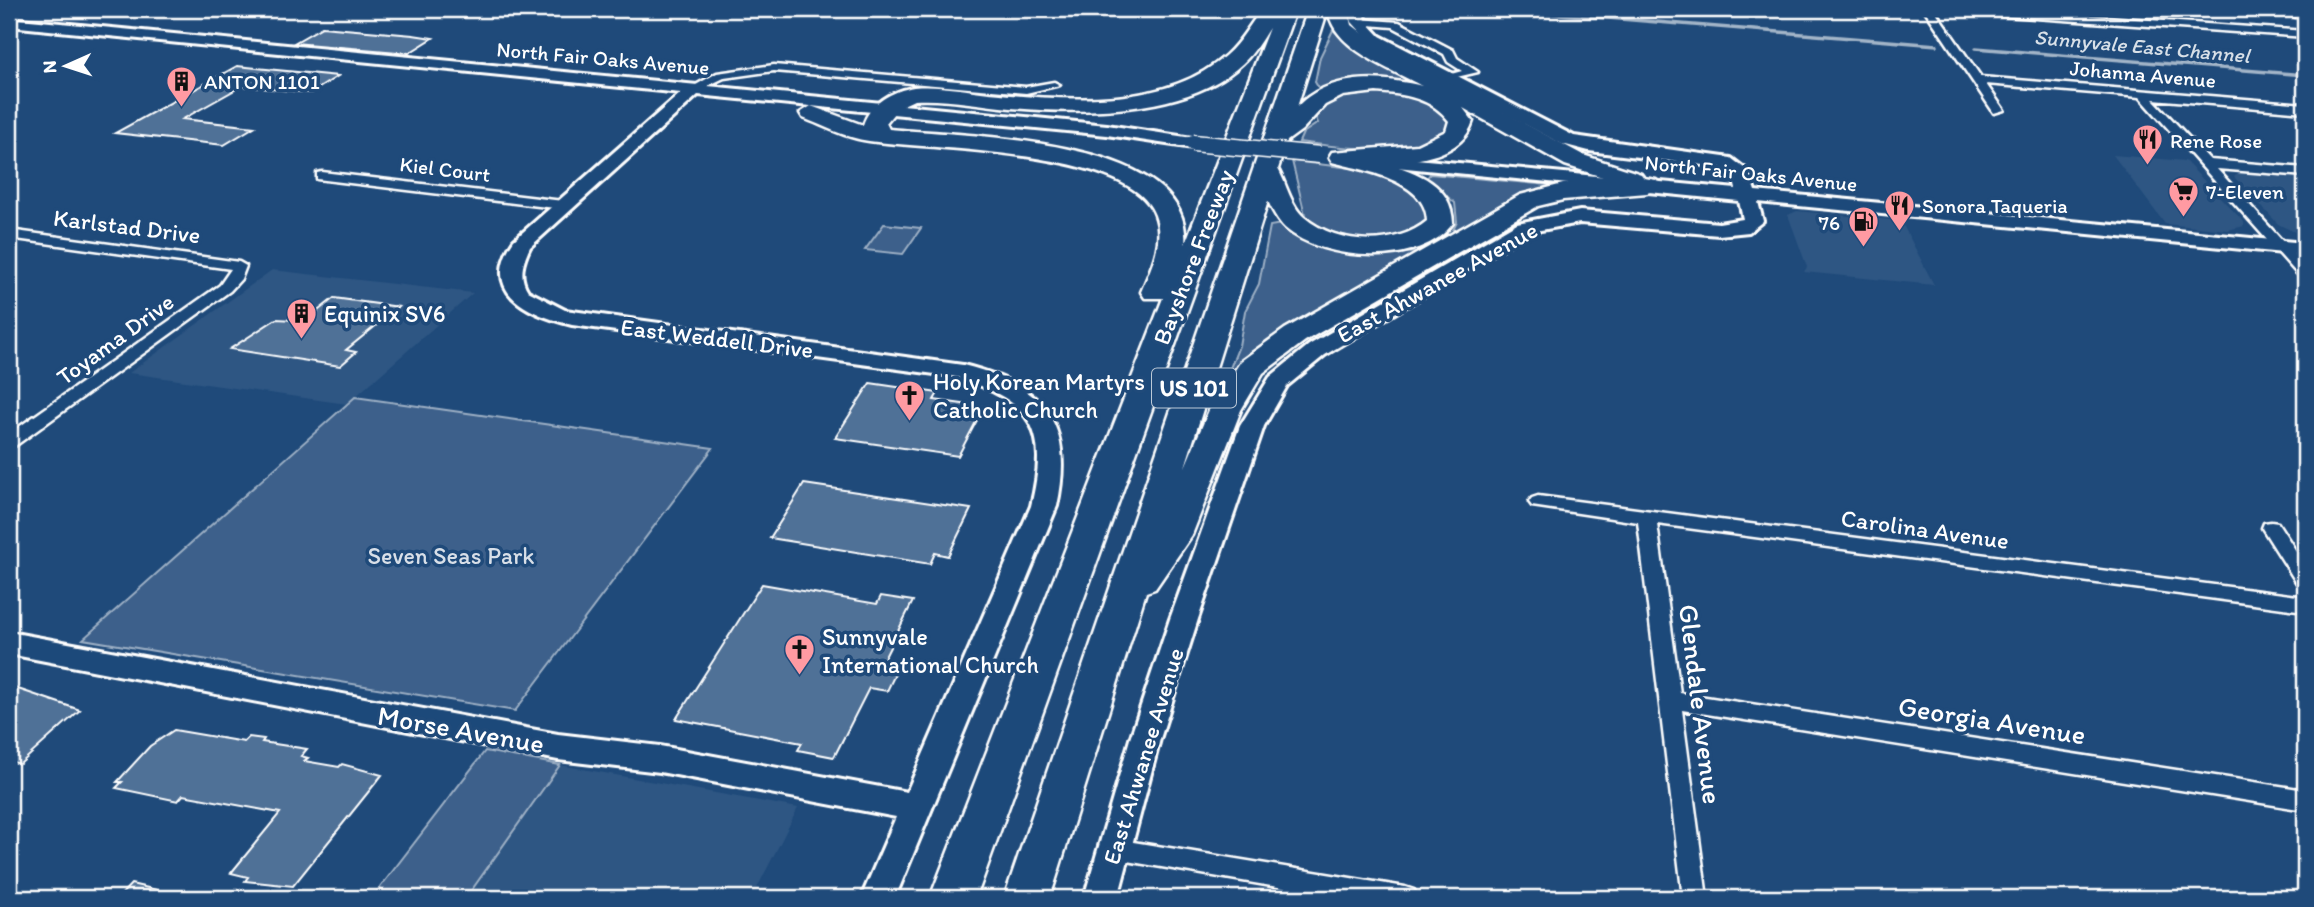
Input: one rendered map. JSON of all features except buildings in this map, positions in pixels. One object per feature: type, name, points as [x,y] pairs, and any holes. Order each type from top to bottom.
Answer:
[{"type":"highway","points":[[881,121],[893,100],[918,94],[1055,105],[1113,102],[1165,92],[1202,79],[1229,64],[1244,50],[1273,9]]},
{"type":"highway","name":"Bayshore Freeway","points":[[953,898],[1286,9]]},
{"type":"highway","name":"Bayshore Freeway","points":[[1027,898],[1318,9]]},
{"type":"highway","points":[[1338,9],[1342,25],[1360,42],[1574,160],[1653,186]]},
{"type":"highway","points":[[1276,138],[1297,126],[1311,104],[1322,97],[1359,86],[1390,86],[1426,94],[1449,106],[1461,121],[1457,134],[1438,146],[1406,152],[1331,156]]},
{"type":"highway","points":[[811,113],[857,132],[881,121],[1079,158],[1126,174],[1158,199],[1168,216],[1172,232],[1170,250],[1154,293],[1163,335]]},
{"type":"highway","points":[[1266,169],[1293,221],[1328,239],[1355,246],[1396,245],[1429,234],[1440,223],[1437,200],[1422,187],[1394,173],[1331,156]]},
{"type":"highway","points":[[1122,607],[1174,535],[1237,387],[1273,349],[1530,200],[1563,192],[1653,186]]},
{"type":"street","points":[[10,21],[45,9]]},
{"type":"street","points":[[1930,9],[1998,110]]},
{"type":"street","points":[[1949,9],[2305,34]]},
{"type":"street","points":[[2130,9],[2144,23]]},
{"type":"street","points":[[2288,9],[2305,20]]},
{"type":"street","points":[[1357,15],[1395,24],[1449,52],[1452,60],[1472,72],[1448,78]]},
{"type":"street","points":[[1357,15],[1375,39],[1548,132],[1578,143],[1725,162],[1742,175],[1749,195]]},
{"type":"street","name":"North Fair Oaks Avenue","points":[[10,21],[690,94],[881,121],[1107,130],[1193,143],[2305,249]]},
{"type":"street","name":"East Weddell Drive","points":[[878,898],[1044,506],[1055,466],[1053,446],[1045,425],[1030,407],[1004,387],[955,369],[583,321],[541,310],[514,287],[511,266],[521,244],[563,205],[690,94],[721,75],[774,68],[1026,90],[1054,85]]},
{"type":"street","name":"Johanna Avenue","points":[[1977,80],[2305,108]]},
{"type":"street","points":[[2142,93],[2305,274]]},
{"type":"street","name":"North Fair Oaks Avenue","points":[[690,94],[811,113]]},
{"type":"street","points":[[2206,164],[2305,172]]},
{"type":"street","name":"Kiel Court","points":[[322,176],[563,205]]},
{"type":"street","name":"East Ahwanee Avenue","points":[[1101,898],[1145,739],[1184,619],[1252,426],[1278,382],[1317,350],[1524,227],[1580,217],[1736,229],[1753,221],[1749,195]]},
{"type":"street","name":"Karlstad Drive","points":[[9,234],[239,266]]},
{"type":"street","name":"Toyama Drive","points":[[9,442],[225,288],[234,279],[239,266]]},
{"type":"street","name":"Carolina Avenue","points":[[1538,502],[2305,604]]},
{"type":"street","name":"Glendale Avenue","points":[[1647,516],[1695,898]]},
{"type":"street","points":[[2271,528],[2305,580]]},
{"type":"street","name":"Morse Avenue","points":[[9,643],[558,747],[673,761],[915,807]]},
{"type":"street","name":"Georgia Avenue","points":[[1670,700],[2305,800]]},
{"type":"street","points":[[1115,849],[1405,898]]},
{"type":"shaded area","points":[[2113,155],[2185,161],[2244,222],[2244,226],[2228,230],[2165,224]]},
{"type":"shaded area","points":[[2239,173],[2305,178],[2305,237],[2278,224],[2234,177]]},
{"type":"shaded area","points":[[1797,211],[1901,221],[1934,285],[1804,272],[1807,267],[1788,215]]},
{"type":"shaded area","points":[[272,270],[473,293],[347,404],[129,373]]},
{"type":"shaded area","points":[[560,765],[798,808],[752,898],[466,898]]},
{"type":"green space","points":[[1333,30],[1353,48],[1441,92],[1321,92],[1315,82],[1320,57]]},
{"type":"green space","points":[[1359,91],[1397,93],[1421,99],[1450,120],[1449,129],[1435,139],[1398,148],[1356,148],[1299,142],[1303,133],[1318,123],[1315,115],[1324,105]]},
{"type":"green space","points":[[1292,161],[1368,170],[1412,186],[1435,224],[1402,237],[1371,240],[1340,235],[1307,223]]},
{"type":"green space","points":[[1430,174],[1550,185],[1554,191],[1463,234],[1453,230],[1457,222],[1455,203],[1426,179]]},
{"type":"green space","points":[[884,224],[921,228],[903,254],[865,250]]},
{"type":"green space","points":[[1281,224],[1304,240],[1331,250],[1360,255],[1412,253],[1425,256],[1231,377],[1228,373],[1239,346],[1245,311],[1259,284],[1270,226]]},
{"type":"green space","name":"Seven Seas Park","points":[[355,397],[713,448],[515,711],[83,639]]},
{"type":"green space","points":[[485,751],[560,765],[466,898],[372,898]]},
{"type":"waterway","name":"Sunnyvale East Channel","points":[[1499,9],[1937,45]]},
{"type":"waterway","name":"Sunnyvale East Channel","points":[[1976,48],[2305,75]]},
{"type":"tram line","points":[[9,15],[33,9]]},
{"type":"place","name":"ANTON 1101","points":[[181,108]]},
{"type":"place","name":"Rene Rose","points":[[2147,167]]},
{"type":"place","name":"7-Eleven","points":[[2183,218]]},
{"type":"place","name":"Sonora Taqueria","points":[[1899,232]]},
{"type":"place","name":"76","points":[[1863,249]]},
{"type":"place","name":"Equinix SV6","points":[[301,340]]},
{"type":"place","name":"Holy Korean Martyrs Catholic Church","points":[[910,422]]},
{"type":"place","name":"Sunnyvale International Church","points":[[799,677]]}]
